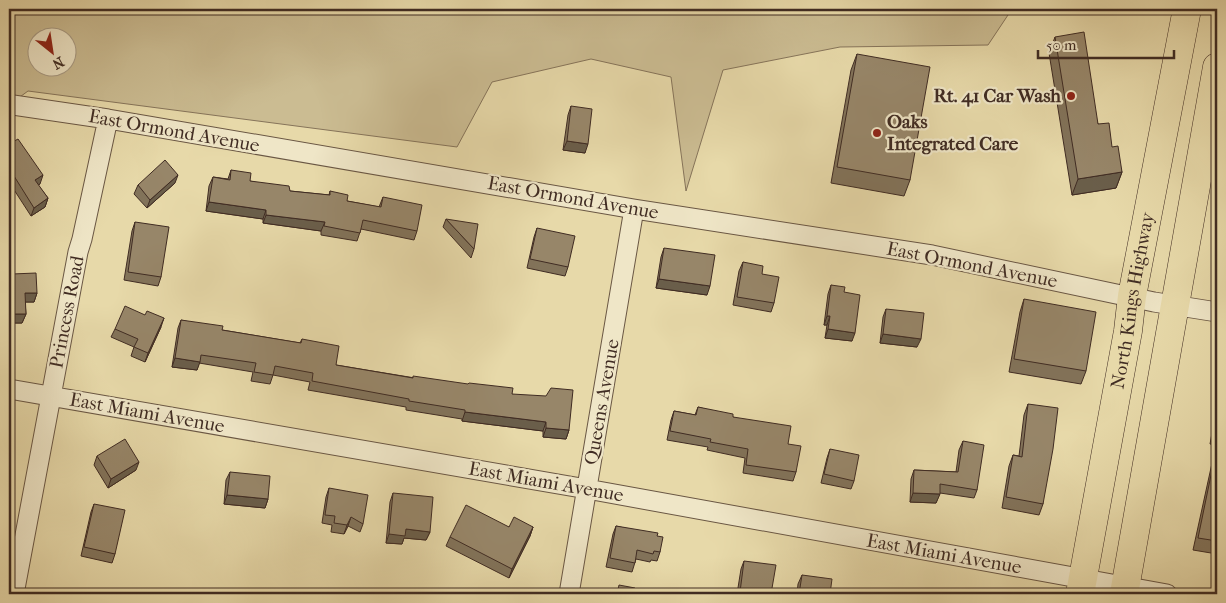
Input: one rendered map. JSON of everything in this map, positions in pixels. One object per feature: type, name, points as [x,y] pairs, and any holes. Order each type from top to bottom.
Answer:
[{"type":"main road","name":"North Kings Highway","points":[[1081,587],[1128,331],[1132,296],[1187,9]]},
{"type":"main road","points":[[1125,590],[1217,67]]},
{"type":"street","name":"East Ormond Avenue","points":[[13,105],[108,119],[634,209],[932,255],[1174,305],[1217,312]]},
{"type":"street","name":"Princess Road","points":[[14,594],[78,252],[108,119]]},
{"type":"street","name":"Queens Avenue","points":[[569,594],[634,209]]},
{"type":"street","name":"East Miami Avenue","points":[[9,389],[587,489],[1081,587],[1167,594]]},
{"type":"shaded area","points":[[9,9],[1012,9],[988,45],[840,47],[723,70],[686,191],[671,77],[591,59],[492,82],[457,147],[28,91],[9,105]]},
{"type":"building","name":"Rt. 41 Car Wash","points":[[1084,32],[1098,124],[1109,123],[1112,147],[1118,146],[1122,172],[1078,179],[1055,37]]},
{"type":"building","name":"Oaks Integrated Care","points":[[857,54],[930,67],[910,180],[837,167]]},
{"type":"building","points":[[571,106],[592,109],[588,144],[567,141]]},
{"type":"building","points":[[18,139],[43,175],[35,180],[48,198],[34,208],[9,168],[9,144]]},
{"type":"building","points":[[165,160],[178,175],[150,200],[138,185]]},
{"type":"building","points":[[231,170],[251,173],[250,181],[289,186],[290,191],[330,195],[330,191],[348,195],[347,201],[381,207],[383,197],[422,205],[417,231],[363,220],[360,233],[324,226],[325,222],[266,215],[266,210],[209,202],[213,177],[230,180]]},
{"type":"building","points":[[446,219],[478,224],[474,249]]},
{"type":"building","points":[[135,222],[169,227],[161,277],[128,272]]},
{"type":"building","points":[[537,228],[575,236],[568,267],[530,259]]},
{"type":"building","points":[[664,248],[715,255],[710,286],[659,279]]},
{"type":"building","points":[[743,262],[763,266],[762,274],[779,277],[774,303],[737,297]]},
{"type":"building","points":[[36,273],[37,293],[25,293],[26,314],[9,314],[9,288],[12,288],[12,274]]},
{"type":"building","points":[[831,285],[845,287],[844,292],[860,295],[855,333],[828,329],[830,316],[827,316]]},
{"type":"building","points":[[1024,299],[1096,312],[1086,371],[1014,359]]},
{"type":"building","points":[[125,306],[145,315],[147,311],[164,318],[148,353],[134,347],[138,339],[115,329]]},
{"type":"building","points":[[886,309],[924,313],[921,339],[883,334]]},
{"type":"building","points":[[181,320],[223,326],[222,330],[301,343],[302,339],[339,346],[336,365],[413,378],[413,376],[513,388],[512,394],[546,396],[551,388],[573,390],[569,430],[546,428],[546,422],[465,412],[465,410],[409,401],[409,399],[312,381],[313,373],[275,366],[273,375],[254,372],[256,363],[201,355],[200,362],[175,358]]},
{"type":"building","points":[[1028,404],[1058,408],[1043,504],[1006,497],[1013,455],[1022,457]]},
{"type":"building","points":[[698,407],[733,414],[733,417],[791,426],[788,444],[801,446],[796,472],[746,465],[748,449],[710,442],[711,439],[670,431],[674,411],[696,415]]},
{"type":"building","points":[[1217,415],[1217,433],[1214,432]]},
{"type":"building","points":[[125,439],[139,462],[111,479],[97,456]]},
{"type":"building","points":[[963,441],[984,445],[977,490],[940,484],[940,494],[913,493],[914,470],[958,472]]},
{"type":"building","points":[[1217,446],[1217,541],[1198,538]]},
{"type":"building","points":[[830,449],[859,455],[854,481],[824,474]]},
{"type":"building","points":[[230,472],[270,476],[268,499],[227,495]]},
{"type":"building","points":[[329,488],[368,495],[363,524],[351,517],[347,525],[334,523],[335,516],[325,515]]},
{"type":"building","points":[[393,493],[433,497],[430,532],[406,529],[405,536],[389,534]]},
{"type":"building","points":[[94,504],[125,510],[115,554],[84,547]]},
{"type":"building","points":[[466,505],[509,527],[514,517],[533,527],[512,569],[450,537]]},
{"type":"building","points":[[616,526],[658,533],[657,536],[663,537],[660,552],[654,551],[653,554],[637,550],[635,563],[610,558]]},
{"type":"building","points":[[744,561],[776,565],[771,594],[740,592]]},
{"type":"building","points":[[802,575],[832,579],[830,594],[799,594]]},
{"type":"building","points":[[619,585],[635,588],[634,594],[617,594]]},
{"type":"building","points":[[61,589],[77,594],[59,594]]},
{"type":"place","name":"Rt. 41 Car Wash","points":[[1071,96]]},
{"type":"place","name":"Oaks Integrated Care","points":[[877,133]]}]
